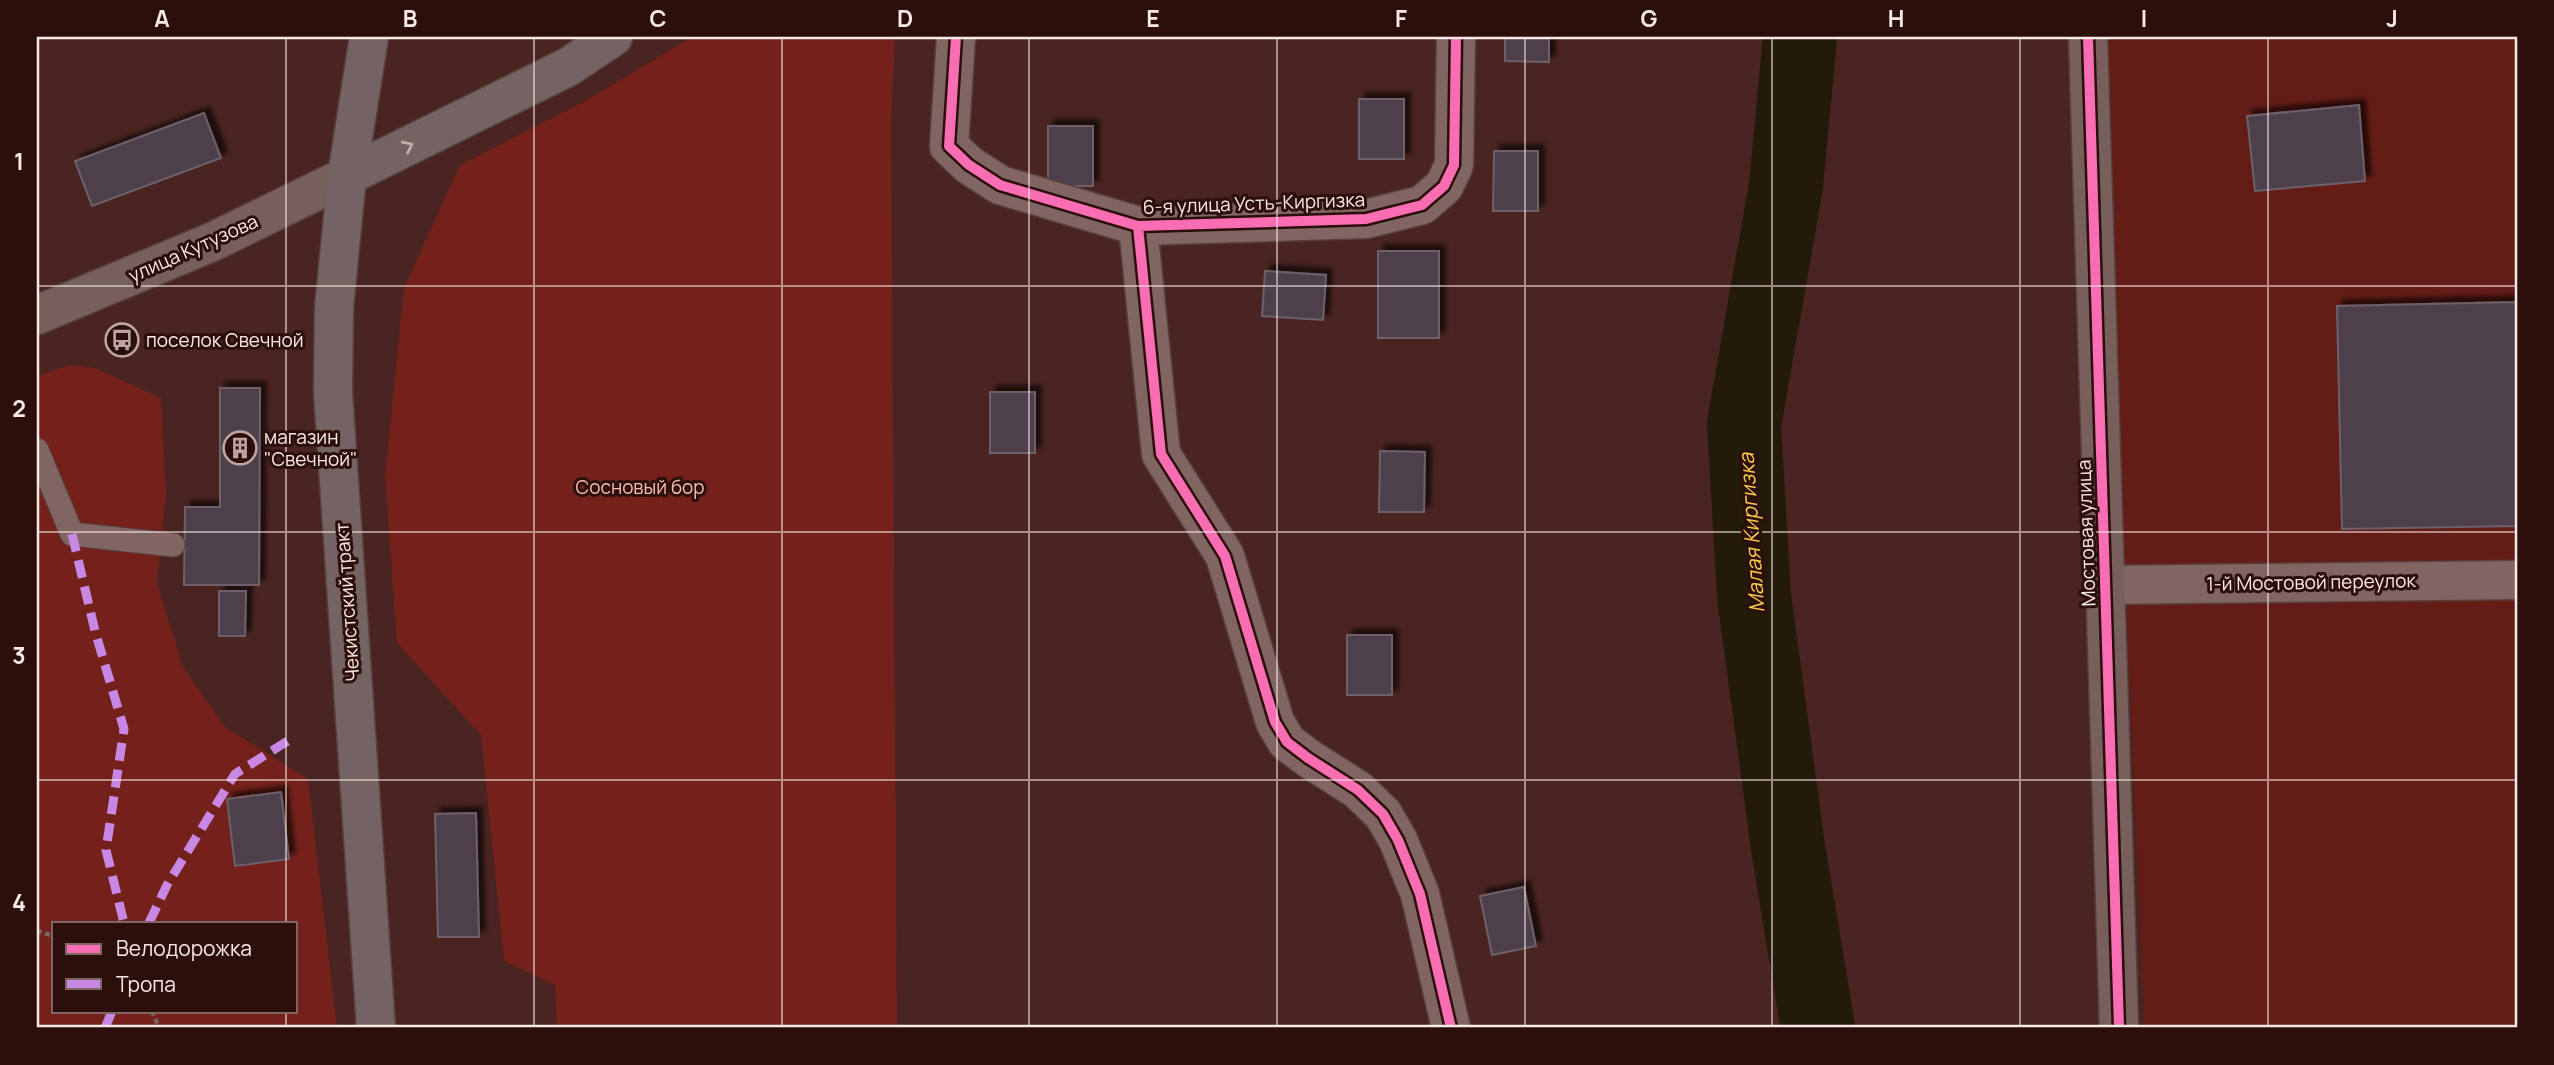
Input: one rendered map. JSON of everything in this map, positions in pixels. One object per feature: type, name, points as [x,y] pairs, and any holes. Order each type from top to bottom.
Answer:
[{"type":"main road","name":"Чекистский тракт","points":[[369,37],[347,176],[334,308],[333,392],[376,1028]]},
{"type":"main road","points":[[347,176],[568,67],[612,37]]},
{"type":"street","name":"6-я улица Усть-Киргизка","points":[[956,37],[949,146],[969,165],[1000,186],[1138,226],[1366,219],[1422,205],[1444,186],[1454,165],[1456,37]]},
{"type":"street","name":"Мостовая улица","points":[[2088,37],[2119,1028]]},
{"type":"street","name":"улица Кутузова","points":[[39,307],[212,242],[347,176]]},
{"type":"street","points":[[1138,226],[1161,454],[1225,556],[1275,722],[1287,742],[1358,790],[1383,814],[1398,840],[1420,894],[1451,1028]]},
{"type":"street","name":"1-й Мостовой переулок","points":[[2105,585],[2517,580]]},
{"type":"lane","points":[[37,450],[72,534],[173,545]]},
{"type":"shaded area","points":[[2108,37],[2517,37],[2517,1028],[2145,1028],[2125,583]]},
{"type":"green space","name":"Сосновый бор","points":[[692,37],[895,37],[891,122],[897,1028],[557,1028],[555,985],[504,961],[481,735],[397,643],[385,475],[404,288],[460,165],[583,102]]},
{"type":"green space","points":[[69,365],[95,368],[161,398],[166,495],[157,583],[183,667],[225,727],[308,779],[337,1028],[37,1028],[37,376]]},
{"type":"building","points":[[1505,37],[1549,37],[1549,62],[1505,61]]},
{"type":"building","points":[[1359,99],[1404,99],[1404,159],[1359,159]]},
{"type":"building","points":[[2359,105],[2365,181],[2255,191],[2247,116]]},
{"type":"building","points":[[204,113],[221,158],[92,206],[75,161]]},
{"type":"building","points":[[1048,126],[1093,126],[1093,186],[1048,186]]},
{"type":"building","points":[[1494,151],[1538,151],[1538,211],[1493,211]]},
{"type":"building","points":[[1378,251],[1439,251],[1439,338],[1378,338]]},
{"type":"building","points":[[1265,271],[1326,275],[1323,320],[1262,316]]},
{"type":"building","points":[[2517,302],[2517,526],[2342,529],[2337,306]]},
{"type":"building","name":"магазин \"Свечной\"","points":[[220,388],[260,388],[259,585],[184,585],[185,507],[220,507]]},
{"type":"building","points":[[990,392],[1035,392],[1035,453],[990,453]]},
{"type":"building","points":[[1380,451],[1425,452],[1424,512],[1379,512]]},
{"type":"building","points":[[219,591],[246,591],[245,636],[219,636]]},
{"type":"building","points":[[1347,635],[1392,635],[1392,695],[1347,695]]},
{"type":"building","points":[[281,792],[289,859],[235,866],[227,799]]},
{"type":"building","points":[[476,813],[479,937],[438,937],[435,814]]},
{"type":"building","points":[[1524,887],[1536,946],[1492,955],[1480,896]]},
{"type":"waterway","name":"Малая Киргизка","points":[[1800,37],[1786,186],[1744,424],[1754,596],[1788,847],[1818,1028]]},
{"type":"marked path","points":[[72,534],[95,631],[124,729],[106,850],[124,922]]},
{"type":"marked path","points":[[149,922],[167,885],[235,774],[294,737]]},
{"type":"marked path","points":[[105,1028],[112,1012]]},
{"type":"cycle path","points":[[956,37],[949,146],[969,165],[1000,185],[1138,226],[1366,219],[1422,205],[1444,186],[1454,165],[1456,37]]},
{"type":"cycle path","points":[[2088,37],[2119,1028]]},
{"type":"cycle path","points":[[1138,226],[1161,454],[1225,556],[1275,722],[1287,742],[1358,790],[1383,814],[1398,840],[1420,894],[1451,1028]]},
{"type":"place","name":"поселок Свечной","points":[[122,340]]},
{"type":"place","name":"магазин \"Свечной\"","points":[[240,448]]}]
